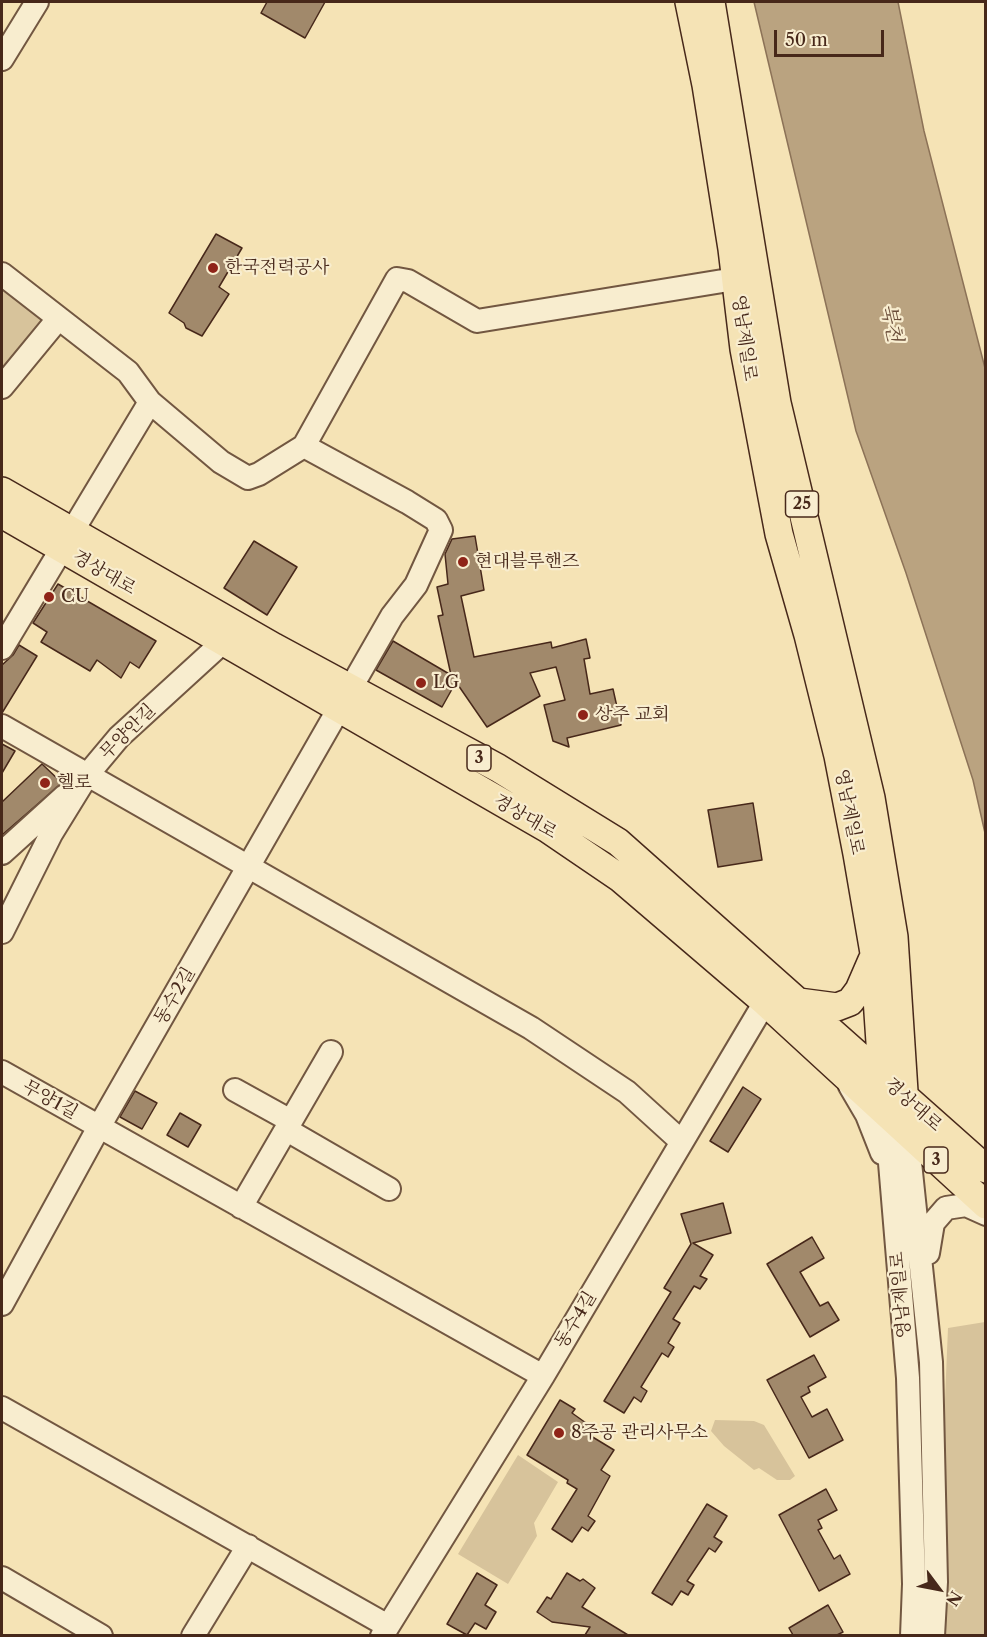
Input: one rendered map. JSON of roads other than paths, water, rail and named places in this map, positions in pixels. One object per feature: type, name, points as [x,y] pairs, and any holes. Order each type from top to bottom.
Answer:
[{"type":"main road","points":[[674,2],[682,35],[699,52]]},
{"type":"main road","name":"영남제일로","points":[[689,2],[735,279],[744,349],[779,534],[808,635],[838,756],[874,953],[882,1078],[895,1106]]},
{"type":"main road","name":"영남제일로","points":[[711,2],[777,403],[871,798],[894,937],[899,1006],[895,1106]]},
{"type":"main road","name":"경상대로","points":[[2,491],[66,539],[224,642],[345,700],[498,768],[618,842],[882,1078]]},
{"type":"main road","name":"경상대로","points":[[2,514],[66,539],[345,700],[548,829],[611,872],[765,1002],[845,1077],[895,1106],[982,1166]]},
{"type":"main road","points":[[799,1002],[837,1007],[850,1002],[859,990],[874,953]]},
{"type":"main road","name":"경상대로","points":[[895,1106],[907,1134],[986,1205]]},
{"type":"street","points":[[2,59],[37,2]]},
{"type":"street","points":[[2,274],[128,372],[150,402],[221,462],[248,478],[259,474],[304,446],[397,279],[408,281],[477,321],[735,279]]},
{"type":"street","points":[[2,387],[58,319]]},
{"type":"street","points":[[2,648],[150,402]]},
{"type":"street","name":"동수2길","points":[[2,1304],[99,1127],[392,616],[416,585],[441,530],[436,520],[407,502],[304,446]]},
{"type":"street","name":"무양안길","points":[[2,932],[51,834],[88,774],[119,737],[224,642]]},
{"type":"street","points":[[2,726],[531,1028],[627,1092],[682,1142]]},
{"type":"street","points":[[2,853],[88,774]]},
{"type":"street","name":"동수4길","points":[[385,1631],[543,1376],[765,1002]]},
{"type":"street","points":[[241,1207],[331,1052]]},
{"type":"street","name":"무양1길","points":[[2,1072],[543,1376]]},
{"type":"street","points":[[845,1077],[867,1115],[891,1176]]},
{"type":"street","points":[[235,1090],[389,1189]]},
{"type":"street","name":"영남제일로","points":[[895,1106],[891,1176],[908,1378],[914,1584],[912,1635]]},
{"type":"street","name":"영남제일로","points":[[907,1134],[924,1281],[934,1441],[933,1635]]},
{"type":"street","points":[[924,1281],[933,1223],[946,1208],[966,1205],[986,1214]]},
{"type":"street","points":[[2,1408],[248,1546],[385,1631]]},
{"type":"street","points":[[193,1635],[248,1546]]},
{"type":"street","points":[[2,1578],[101,1635]]},
{"type":"water","name":"북천","points":[[754,2],[898,2],[924,131],[985,368],[985,833],[973,780],[906,573],[856,431]]},
{"type":"place","name":"한국전력공사","points":[[213,268]]},
{"type":"place","name":"현대블루핸즈","points":[[463,562]]},
{"type":"place","name":"CU","points":[[49,597]]},
{"type":"place","name":"LG","points":[[421,683]]},
{"type":"place","name":"상주 교회","points":[[583,715]]},
{"type":"place","name":"헬로","points":[[45,783]]},
{"type":"place","name":"8주공 관리사무소","points":[[559,1433]]}]
